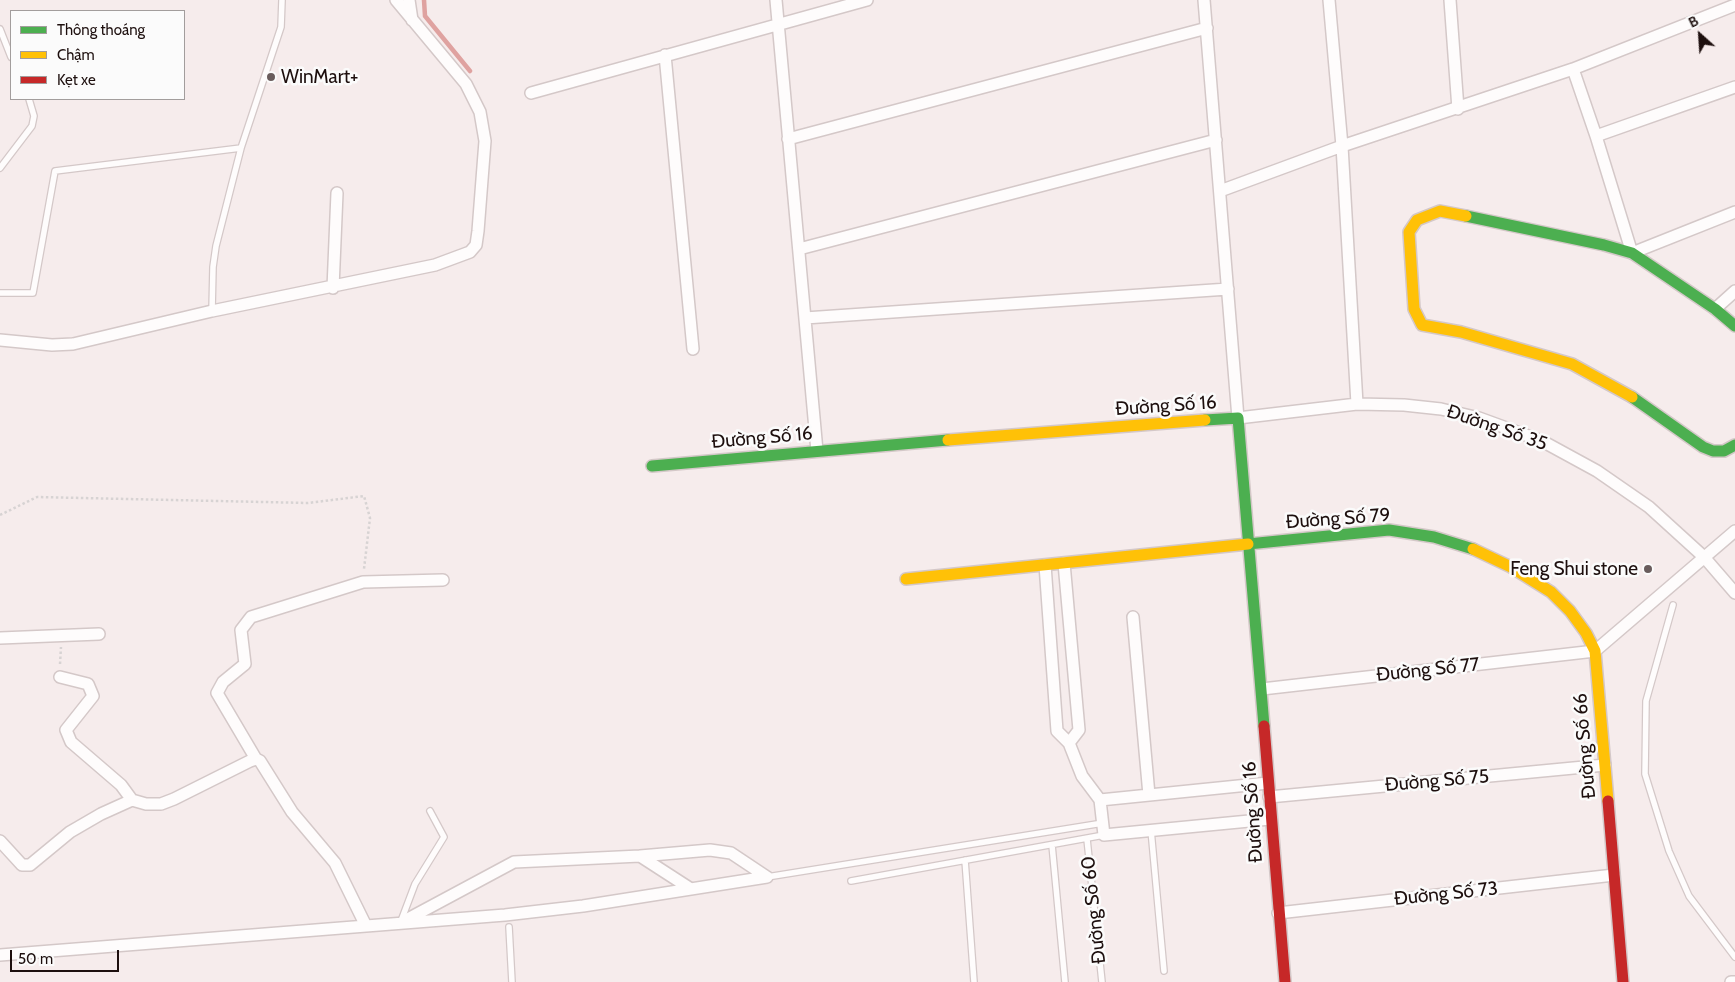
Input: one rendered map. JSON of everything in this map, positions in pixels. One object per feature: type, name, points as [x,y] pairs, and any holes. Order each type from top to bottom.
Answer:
[{"type":"street","points":[[0,340],[52,345],[73,344],[212,311],[333,288],[435,265],[470,252],[476,245],[485,141],[480,112],[466,84],[396,0]]},
{"type":"street","points":[[410,0],[412,20]]},
{"type":"street","points":[[776,0],[817,450]]},
{"type":"street","points":[[531,92],[867,0]]},
{"type":"street","points":[[1204,0],[1238,418]]},
{"type":"street","points":[[1329,0],[1342,146],[1357,404]]},
{"type":"street","points":[[1450,0],[1458,109]]},
{"type":"street","points":[[1220,191],[1342,146],[1458,109],[1573,69],[1735,5]]},
{"type":"street","points":[[788,139],[1207,28]]},
{"type":"street","points":[[665,55],[694,349]]},
{"type":"street","points":[[1573,69],[1632,253]]},
{"type":"street","points":[[1596,136],[1735,87]]},
{"type":"street","points":[[798,249],[1216,140]]},
{"type":"street","points":[[333,288],[337,193]]},
{"type":"street","points":[[1735,326],[1716,309],[1632,253],[1531,228],[1440,211],[1417,220],[1409,232],[1414,309],[1422,325],[1461,332],[1572,364],[1630,396],[1703,447],[1724,451],[1735,445]]},
{"type":"street","points":[[1632,253],[1735,212]]},
{"type":"street","points":[[805,318],[1228,289]]},
{"type":"street","points":[[1716,309],[1735,291]]},
{"type":"street","name":"Đường Số 35","points":[[1238,418],[1357,404],[1404,405],[1441,409],[1479,418],[1542,440],[1597,471],[1649,507],[1704,557],[1735,593]]},
{"type":"street","name":"Đường Số 16","points":[[652,466],[817,450],[1238,418],[1285,982]]},
{"type":"street","name":"Đường Số 79","points":[[906,579],[1389,530],[1434,537],[1472,548],[1511,567],[1551,592],[1570,611],[1586,633],[1595,651]]},
{"type":"street","points":[[1595,651],[1735,531]]},
{"type":"street","points":[[1064,563],[1079,730],[1069,744]]},
{"type":"street","points":[[1046,565],[1057,731],[1069,744],[1082,776],[1090,790],[1100,800],[1104,835],[1270,819]]},
{"type":"street","points":[[366,926],[335,862],[292,812],[274,781],[260,761],[256,759],[217,693],[223,682],[245,664],[241,630],[250,617],[363,582],[443,580]]},
{"type":"street","points":[[1133,617],[1149,796]]},
{"type":"street","points":[[0,638],[99,634]]},
{"type":"street","name":"Đường Số 77","points":[[1262,688],[1595,651]]},
{"type":"street","name":"Đường Số 66","points":[[1595,651],[1623,982]]},
{"type":"street","points":[[60,677],[88,684],[93,696],[66,730],[71,742],[121,785],[132,800],[146,804],[161,804],[256,759]]},
{"type":"street","name":"Đường Số 75","points":[[1269,797],[1605,765]]},
{"type":"street","points":[[1100,800],[1268,782]]},
{"type":"street","points":[[0,841],[22,865],[30,865],[70,832],[100,814],[132,800]]},
{"type":"street","points":[[400,923],[514,862],[640,856],[710,850],[731,853],[767,877]]},
{"type":"street","points":[[640,856],[691,889]]},
{"type":"street","name":"Đường Số 73","points":[[1278,913],[1614,875]]},
{"type":"street","points":[[0,955],[366,926],[583,906],[767,877]]},
{"type":"lane","points":[[212,311],[212,267],[216,246],[241,148],[281,27],[282,0]]},
{"type":"lane","points":[[0,29],[10,54]]},
{"type":"lane","points":[[0,168],[32,126],[34,116],[29,100]]},
{"type":"lane","points":[[0,293],[33,293],[55,171],[241,148]]},
{"type":"lane","points":[[1673,605],[1646,700],[1645,774],[1670,851],[1689,896],[1735,957]]},
{"type":"lane","points":[[400,923],[415,884],[444,837],[430,811]]},
{"type":"lane","points":[[767,877],[1103,823]]},
{"type":"lane","points":[[1152,830],[1164,972]]},
{"type":"lane","points":[[851,881],[1104,835]]},
{"type":"lane","name":"Đường Số 60","points":[[1087,839],[1102,982]]},
{"type":"lane","name":"Đường Số 60","points":[[1052,845],[1065,982]]},
{"type":"lane","points":[[965,860],[974,982]]},
{"type":"lane","points":[[509,927],[512,982]]},
{"type":"path","points":[[0,515],[37,497],[308,504],[364,496],[370,518],[363,582]]},
{"type":"path","points":[[60,677],[61,635]]},
{"type":"waterway","points":[[424,0],[425,16],[470,71]]},
{"type":"traffic: fast","points":[[1466,216],[1604,245],[1632,253],[1715,309],[1735,326]]},
{"type":"traffic: fast","points":[[1632,397],[1703,447],[1713,451],[1724,451],[1735,445]]},
{"type":"traffic: fast","points":[[1205,420],[1238,418],[1264,726]]},
{"type":"traffic: fast","points":[[652,466],[948,440]]},
{"type":"traffic: fast","points":[[1248,544],[1389,530],[1434,537],[1473,549]]},
{"type":"traffic: slow","points":[[1466,216],[1440,211],[1417,220],[1409,232],[1414,309],[1422,325],[1461,332],[1572,364],[1632,397]]},
{"type":"traffic: slow","points":[[948,440],[1205,420]]},
{"type":"traffic: slow","points":[[906,579],[1248,544]]},
{"type":"traffic: slow","points":[[1473,549],[1511,567],[1551,592],[1570,611],[1586,633],[1595,651],[1608,801]]},
{"type":"traffic: jam","points":[[1264,726],[1285,982]]},
{"type":"traffic: jam","points":[[1608,801],[1623,982]]},
{"type":"place","name":"WinMart+","points":[[271,77]]},
{"type":"place","name":"Feng Shui stone","points":[[1648,569]]}]
